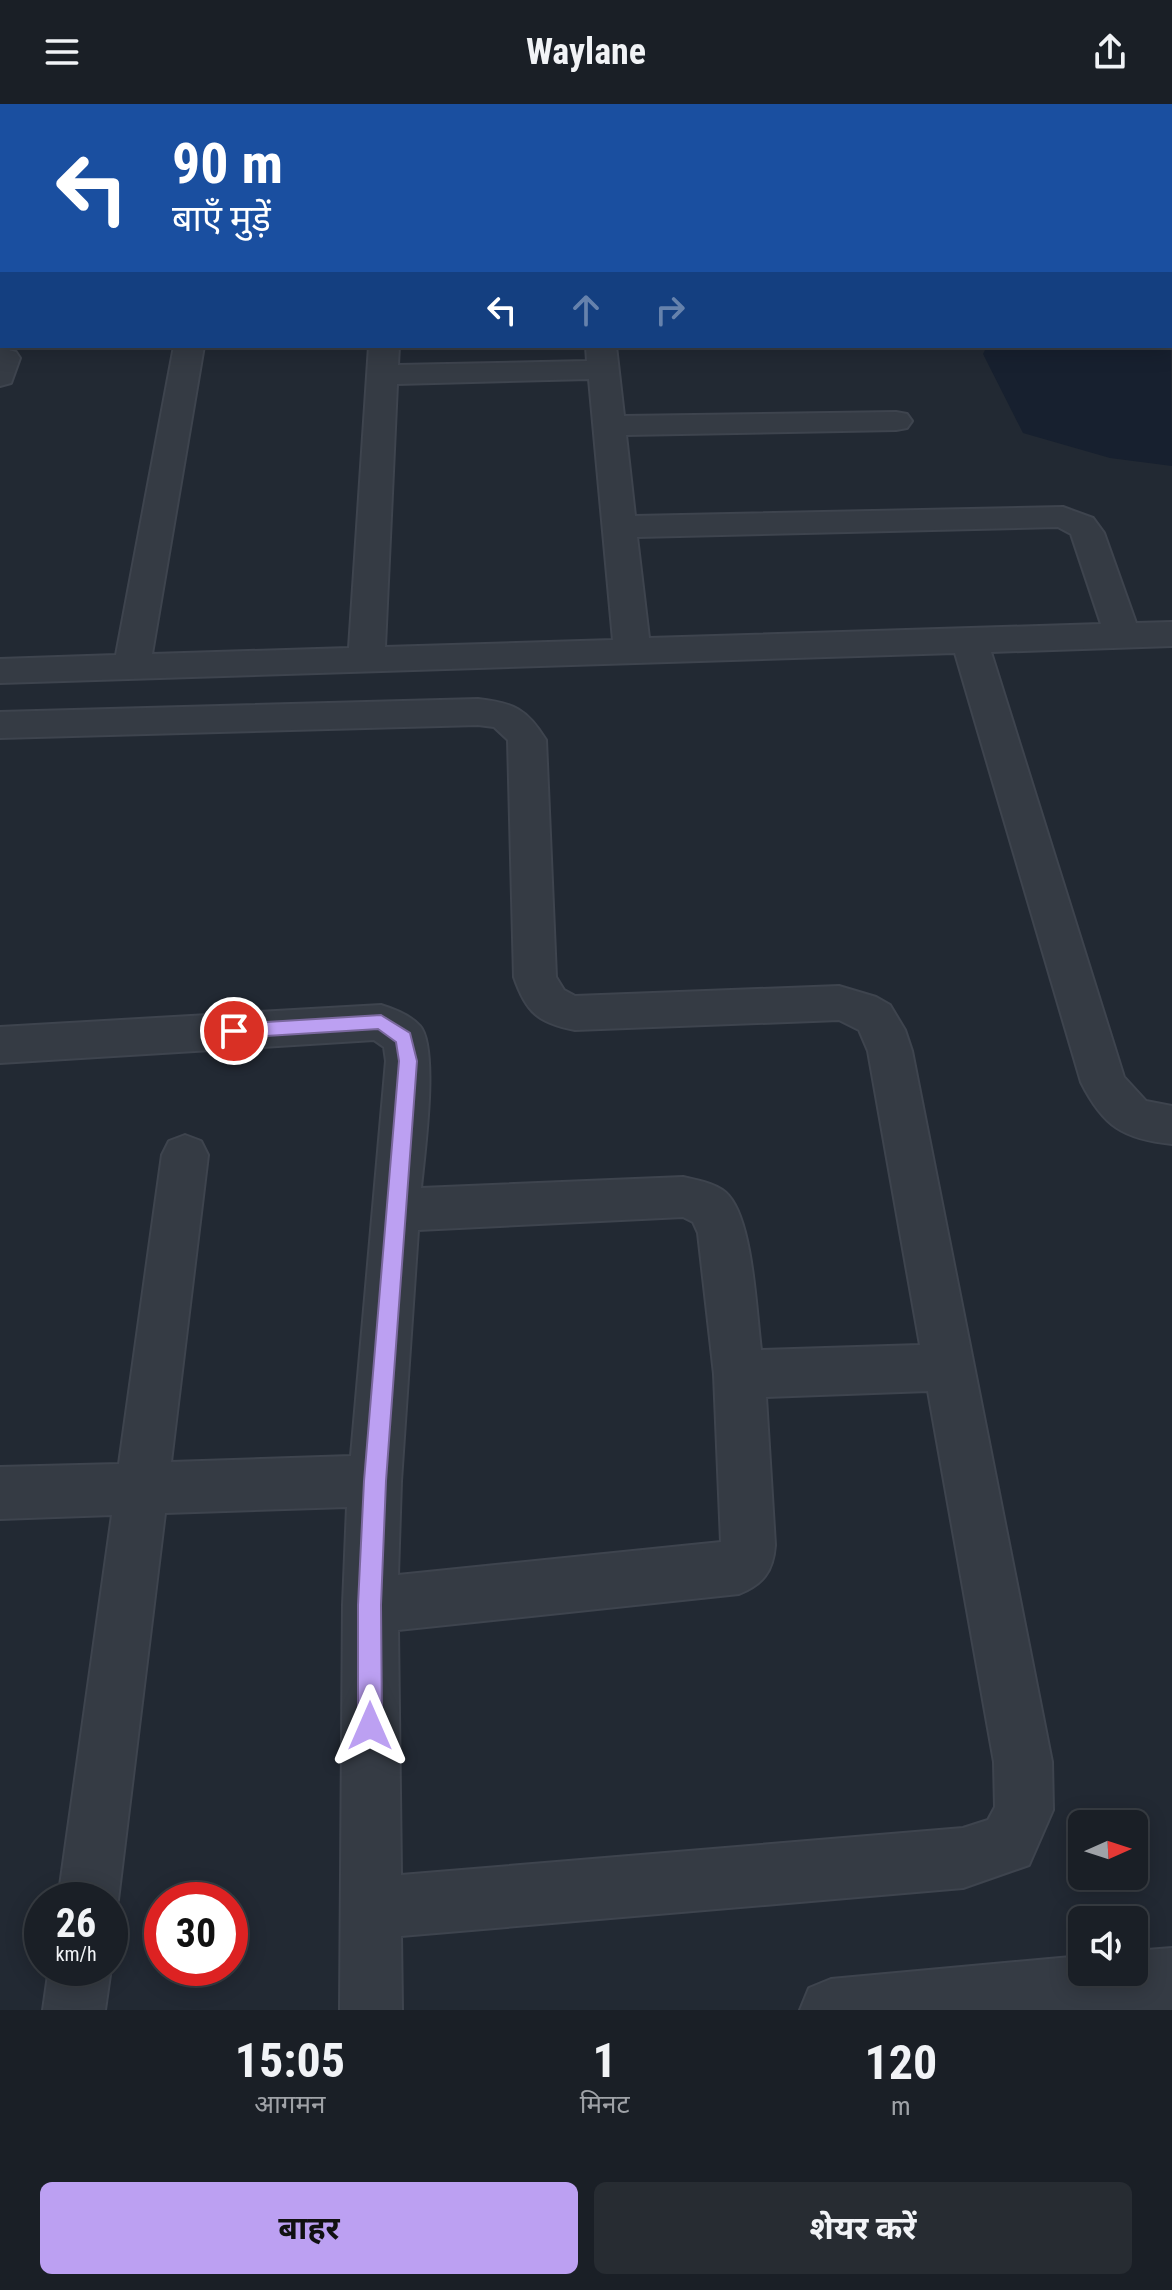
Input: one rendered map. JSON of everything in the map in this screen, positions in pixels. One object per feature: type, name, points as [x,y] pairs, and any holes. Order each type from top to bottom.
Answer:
[{"type":"street","points":[[132,667],[189,348]]},
{"type":"street","points":[[366,659],[383,360],[602,358],[632,651]]},
{"type":"street","points":[[611,426],[896,421]]},
{"type":"street","points":[[621,527],[1063,517],[1081,525],[1087,533],[1123,637]]},
{"type":"street","points":[[0,671],[1172,634]]},
{"type":"street","points":[[969,640],[1103,1082],[1116,1105],[1139,1121],[1172,1125]]},
{"type":"street","points":[[0,725],[478,712],[500,714],[517,723],[527,740],[535,977],[542,998],[555,1010],[575,1013],[839,1003],[860,1008],[882,1023],[890,1051],[1023,1762],[1024,1810],[1008,1844],[963,1858],[370,1908]]},
{"type":"street","points":[[0,1045],[381,1022],[404,1038],[408,1061],[375,1481],[370,1605],[371,2010]]},
{"type":"street","points":[[90,1882],[185,1155]]},
{"type":"street","points":[[370,1605],[739,1567],[747,1559],[748,1545],[739,1374],[717,1212],[702,1201],[683,1197],[398,1210]]},
{"type":"street","points":[[739,1374],[947,1367]]},
{"type":"street","points":[[0,1493],[375,1481]]},
{"type":"street","points":[[831,2010],[1172,1979]]},
{"type":"street","points":[[74,2010],[77,1986]]},
{"type":"water","points":[[986,348],[1171,348],[1172,466],[1110,458],[1023,433],[983,354]]},
{"type":"route","points":[[234,1031],[381,1022],[404,1038],[408,1061],[375,1481],[370,1605],[370,1726]]}]
